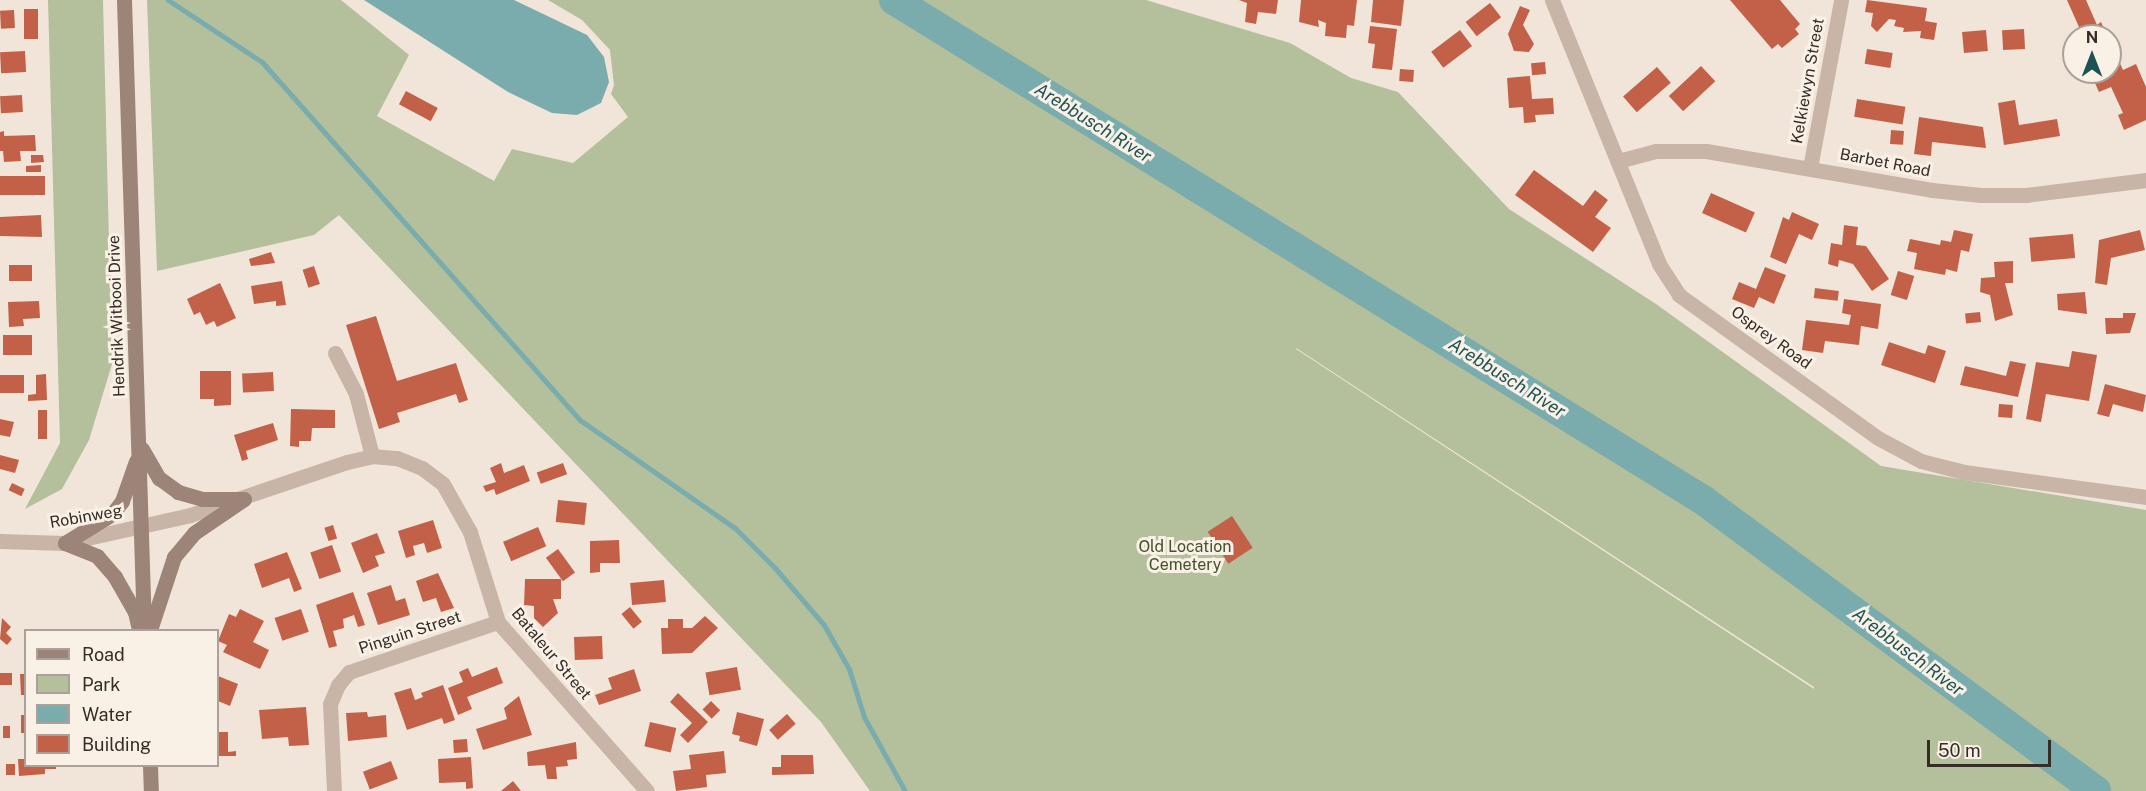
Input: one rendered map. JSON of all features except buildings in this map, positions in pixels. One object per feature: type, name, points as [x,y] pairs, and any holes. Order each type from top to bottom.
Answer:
[{"type":"main road","name":"Hendrik Witbooi Drive","points":[[124,0],[140,447],[142,629]]},
{"type":"main road","points":[[140,447],[159,478],[178,492],[202,499],[244,499]]},
{"type":"main road","points":[[65,543],[112,514],[126,491],[140,447]]},
{"type":"main road","points":[[150,629],[174,557],[194,533],[244,499]]},
{"type":"main road","points":[[65,543],[97,556],[115,577],[135,612],[142,629]]},
{"type":"main road","points":[[150,767],[151,791]]},
{"type":"street","name":"Osprey Road","points":[[1552,0],[1659,264],[1679,295],[1894,447],[1921,461],[1964,472],[2146,497]]},
{"type":"street","name":"Kelkiewyn Street","points":[[1810,168],[1841,0]]},
{"type":"street","name":"Barbet Road","points":[[1618,161],[1656,151],[1679,150],[1810,168],[1932,190],[1981,195],[2026,195],[2146,180]]},
{"type":"street","points":[[335,352],[356,394],[372,456]]},
{"type":"street","name":"Bataleur Street","points":[[142,525],[244,499],[372,456],[397,458],[422,468],[443,484],[470,532],[498,622],[647,791]]},
{"type":"street","name":"Robinweg","points":[[0,541],[65,543],[142,525]]},
{"type":"street","name":"Pinguin Street","points":[[334,791],[330,704],[338,685],[349,672],[498,622]]},
{"type":"green space","points":[[48,0],[103,0],[112,364],[89,440],[62,489],[25,509],[60,443]]},
{"type":"green space","name":"Old Location Cemetery","points":[[147,0],[341,0],[409,55],[377,116],[494,181],[512,149],[573,163],[628,117],[611,94],[614,85],[610,50],[582,20],[548,0],[1146,0],[1290,43],[1351,78],[1398,92],[1509,209],[1656,304],[1881,466],[2146,510],[2146,791],[870,791],[821,722],[339,215],[314,235],[157,271]],"holes":[[[1296,348],[1814,687],[1814,689]]]},
{"type":"water","points":[[364,0],[514,0],[587,35],[604,57],[609,82],[601,103],[577,115],[552,113],[508,92]]},
{"type":"waterway","points":[[168,0],[262,62],[580,420],[735,528],[775,568],[824,625],[849,669],[864,717],[905,791]]},
{"type":"waterway","name":"Arebbusch River","points":[[894,0],[1703,500],[2096,791]]}]
